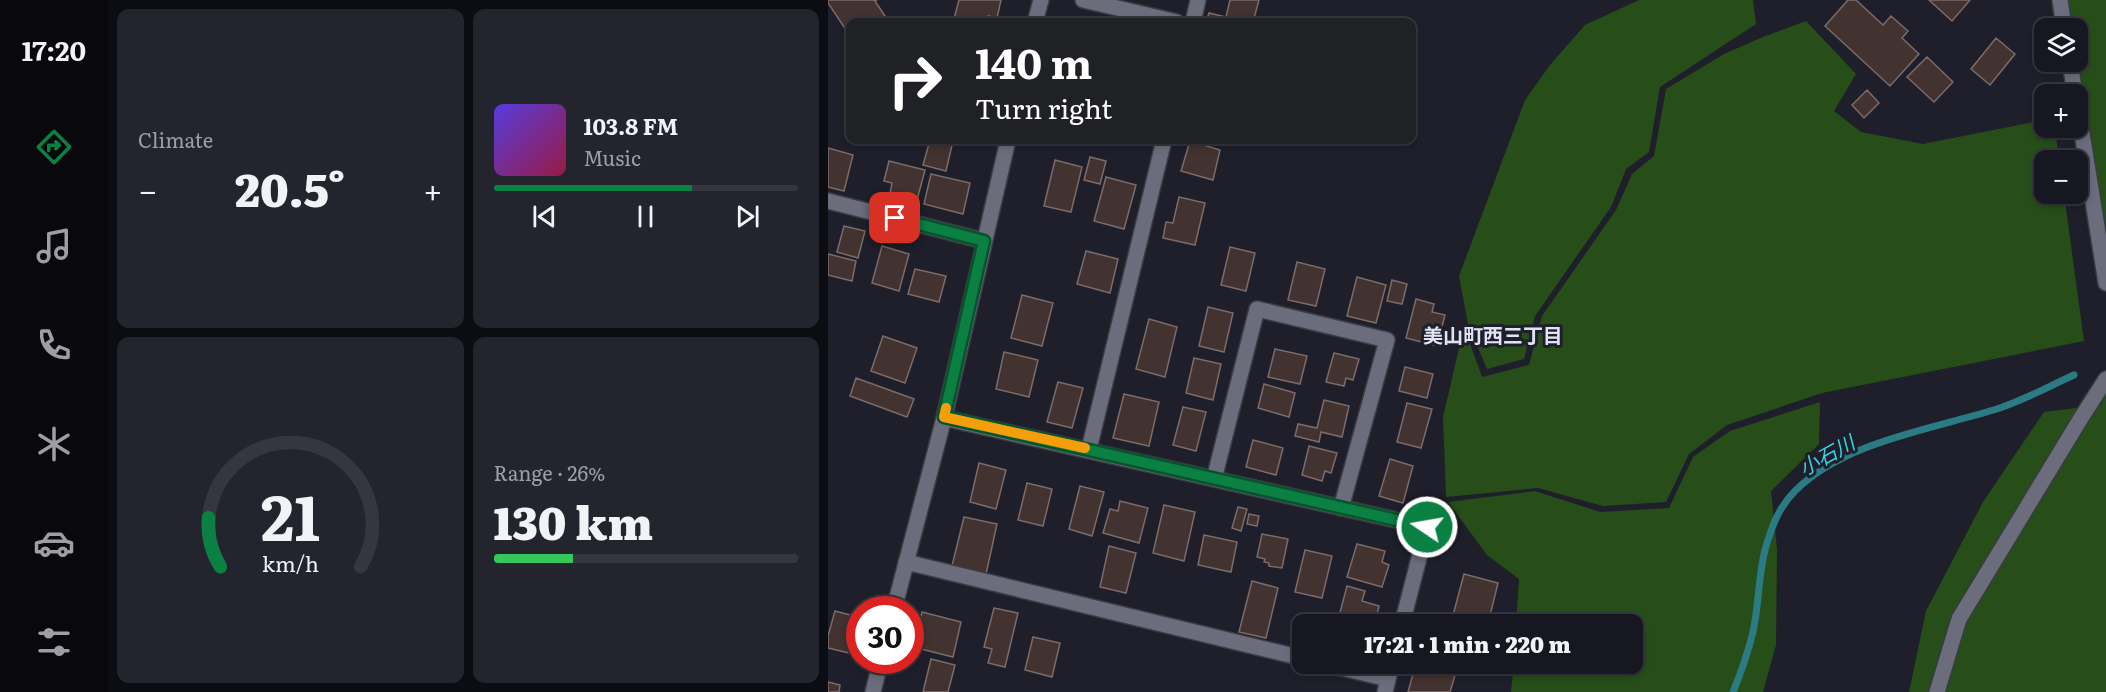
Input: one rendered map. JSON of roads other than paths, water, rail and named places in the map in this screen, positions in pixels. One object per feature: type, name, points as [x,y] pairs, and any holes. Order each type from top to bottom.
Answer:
[{"type":"street","points":[[1036,18],[1041,0]]},
{"type":"street","points":[[1083,0],[1160,18]]},
{"type":"street","points":[[1194,18],[1198,0]]},
{"type":"street","points":[[2060,0],[2063,18]]},
{"type":"street","points":[[2083,138],[2106,283]]},
{"type":"street","points":[[897,596],[944,417],[1007,144]]},
{"type":"street","points":[[1089,449],[1163,144]]},
{"type":"street","points":[[828,201],[984,241]]},
{"type":"street","points":[[1214,478],[1257,309],[1387,340],[1341,508]]},
{"type":"street","points":[[1937,692],[1959,619],[2080,418],[2106,379]]},
{"type":"street","points":[[944,417],[1427,527],[1405,614]]},
{"type":"street","points":[[906,562],[1292,656]]},
{"type":"street","points":[[873,692],[878,674]]},
{"type":"street","points":[[1353,674],[1387,686]]},
{"type":"waterway","name":"小石川","points":[[1733,692],[1753,632],[1766,546],[1777,517],[1795,491],[1837,461],[1861,450],[1913,432],[2001,408],[2074,375]]},
{"type":"district","name":"美山町西三丁目","points":[[1493,334]]}]
